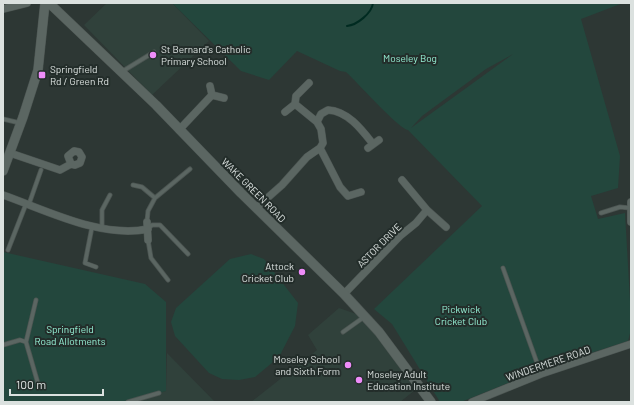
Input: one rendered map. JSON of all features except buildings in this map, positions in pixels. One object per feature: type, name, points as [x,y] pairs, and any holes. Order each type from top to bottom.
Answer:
[{"type":"street","points":[[3,9],[27,3]]},
{"type":"street","points":[[3,171],[21,124],[38,70],[45,3]]},
{"type":"street","name":"WAKE GREEN ROAD","points":[[49,3],[122,72],[256,208],[344,294],[379,332],[431,402]]},
{"type":"street","points":[[285,112],[295,104],[296,96],[309,83]]},
{"type":"street","points":[[210,86],[212,95]]},
{"type":"street","points":[[179,130],[212,95]]},
{"type":"street","points":[[212,95],[224,98]]},
{"type":"street","points":[[256,208],[282,185],[307,157],[320,148],[323,143],[322,129],[317,122],[295,104]]},
{"type":"street","points":[[317,122],[321,114],[328,110],[340,112],[351,119],[373,144]]},
{"type":"street","points":[[320,148],[340,187],[348,196],[361,192]]},
{"type":"street","points":[[10,154],[56,170],[62,170],[71,164]]},
{"type":"street","points":[[402,180],[427,210],[446,227]]},
{"type":"street","points":[[3,195],[92,227],[129,231],[147,225],[148,240]]},
{"type":"street","points":[[630,205],[631,222]]},
{"type":"street","name":"ASTOR DRIVE","points":[[344,294],[400,236],[416,224],[427,210]]},
{"type":"street","name":"WINDERMERE ROAD","points":[[472,402],[541,374],[631,344]]},
{"type":"lane","points":[[122,72],[154,52]]},
{"type":"lane","points":[[3,119],[21,124]]},
{"type":"lane","points":[[188,254],[160,225],[147,225],[148,211],[154,198],[190,168]]},
{"type":"lane","points":[[8,250],[41,170]]},
{"type":"lane","points":[[133,185],[142,187],[154,198]]},
{"type":"lane","points":[[102,228],[102,210],[110,195]]},
{"type":"lane","points":[[601,213],[630,205]]},
{"type":"lane","points":[[92,227],[85,263],[96,267]]},
{"type":"lane","points":[[148,240],[151,258],[168,280]]},
{"type":"lane","points":[[503,268],[541,374]]},
{"type":"lane","points":[[36,300],[26,342],[40,387]]},
{"type":"lane","points":[[343,332],[364,316]]},
{"type":"lane","points":[[3,345],[20,340],[26,342]]},
{"type":"lane","points":[[128,402],[159,393]]},
{"type":"shaded area","name":"St Bernard's Catholic Primary School","points":[[107,3],[172,3],[209,41],[152,95],[84,25]]},
{"type":"shaded area","name":"Moseley School and Sixth Form","points":[[339,308],[362,316],[378,333],[415,390],[400,402],[251,402],[317,350],[308,335]]},
{"type":"shaded area","points":[[167,353],[215,402],[126,402],[166,391]]},
{"type":"green space","points":[[172,3],[623,3],[581,19],[620,156],[618,188],[591,196],[598,219],[625,213],[631,318],[631,329],[628,341],[548,367],[461,402],[440,402],[392,324],[374,309],[482,206],[408,130],[403,128],[387,114],[346,72],[340,71],[297,51],[269,80],[241,71]],"holes":[[[513,54],[411,128],[422,116],[486,69]]]},
{"type":"green space","name":"Springfield Road Allotments","points":[[3,252],[145,284],[166,302],[166,391],[126,402],[3,402]]},
{"type":"green space","points":[[251,254],[264,259],[298,303],[295,326],[279,357],[255,377],[239,380],[222,379],[209,373],[175,336],[171,322],[176,308],[230,259]]},
{"type":"waterway","points":[[347,26],[363,18],[370,11],[373,3]]},
{"type":"place","name":"St Bernard's Catholic Primary School","points":[[153,55]]},
{"type":"place","name":"Springfield Rd / Green Rd","points":[[42,75]]},
{"type":"place","name":"Attock Cricket Club","points":[[302,272]]},
{"type":"place","name":"Moseley School and Sixth Form","points":[[348,365]]},
{"type":"place","name":"Moseley Adult Education Institute","points":[[359,380]]},
{"type":"park label","name":"Moseley Bog","points":[[410,58]]},
{"type":"park label","name":"Pickwick Cricket Club","points":[[461,314]]}]
